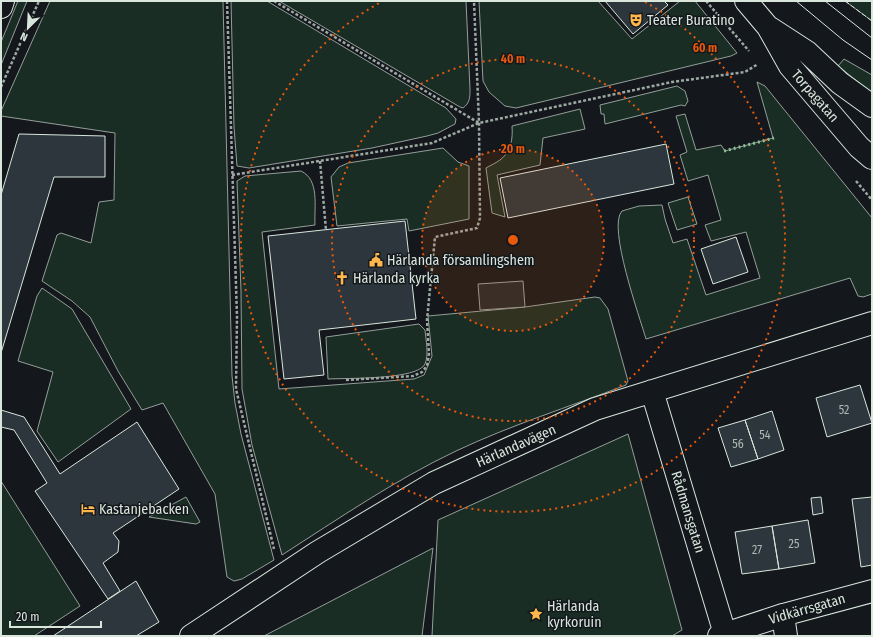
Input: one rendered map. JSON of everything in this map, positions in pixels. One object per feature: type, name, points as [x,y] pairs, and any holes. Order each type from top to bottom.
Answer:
[{"type":"street","points":[[1,7],[3,1]]},
{"type":"street","name":"Torpagatan","points":[[746,1],[768,27],[790,66],[859,147],[872,158]]},
{"type":"street","name":"Torpagatan","points":[[768,27],[807,52],[840,83],[872,106]]},
{"type":"street","name":"Härlandavägen","points":[[191,636],[280,577],[434,483],[595,410],[872,323]]},
{"type":"street","name":"Rådmansgatan","points":[[652,391],[722,635]]},
{"type":"street","name":"Vidkärrsgatan","points":[[722,635],[783,614],[872,591]]},
{"type":"street","points":[[783,614],[786,636]]},
{"type":"path","points":[[1,87],[39,1]]},
{"type":"path","points":[[227,1],[237,317],[236,389],[270,529],[280,577]]},
{"type":"path","points":[[274,1],[479,123]]},
{"type":"path","points":[[346,380],[413,376],[422,372],[427,366],[429,354],[427,320],[435,238],[477,228],[480,218],[479,123],[474,1]]},
{"type":"path","points":[[232,175],[432,143],[479,123],[672,82],[745,72],[759,63]]},
{"type":"path","points":[[320,161],[326,230]]},
{"type":"green space","points":[[18,1],[27,1],[1,65],[1,42]]},
{"type":"green space","points":[[50,1],[223,1],[232,376],[241,434],[274,560],[242,579],[234,581],[227,577],[215,494],[163,403],[142,410],[118,371],[90,317],[72,301],[42,281],[57,235],[61,233],[91,243],[99,202],[114,200],[115,133],[1,116],[1,111]]},
{"type":"green space","points":[[231,1],[267,1],[446,108],[456,119],[455,124],[438,133],[372,148],[249,168],[237,166],[234,127]]},
{"type":"green space","points":[[279,1],[466,1],[470,89],[470,97],[468,102],[463,108],[460,107]]},
{"type":"green space","points":[[479,1],[598,1],[632,39],[680,1],[695,1],[737,53],[731,56],[516,108],[505,106],[489,92],[483,81]]},
{"type":"green space","points":[[845,1],[872,1],[872,21]]},
{"type":"green space","points":[[844,59],[872,75],[872,93],[838,66]]},
{"type":"green space","points":[[757,82],[765,86],[872,218],[872,294],[863,297],[858,296],[850,278],[646,339],[621,253],[618,220],[622,211],[639,206],[662,205],[673,243],[687,239],[706,295],[760,278],[746,232],[711,241],[705,225],[721,220],[708,175],[688,181],[680,155],[687,152],[676,116],[685,114],[696,150],[721,145],[725,151],[773,138]]},
{"type":"green space","points":[[677,86],[685,91],[688,101],[685,106],[681,105],[605,124],[604,114],[601,114],[600,105]]},
{"type":"green space","points":[[580,109],[585,129],[543,138],[540,165],[497,175],[505,217],[492,213],[486,168],[500,160],[507,153],[512,140],[512,126]]},
{"type":"green space","points":[[443,148],[458,162],[469,166],[469,219],[409,231],[407,219],[337,226],[331,177],[339,167],[348,163]]},
{"type":"green space","points":[[301,171],[307,175],[314,187],[315,225],[262,232],[279,389],[414,379],[424,375],[432,356],[428,316],[525,307],[595,297],[600,298],[608,309],[628,381],[626,385],[519,424],[433,462],[389,487],[282,555],[252,445],[242,389],[241,291],[237,181],[245,176]]},
{"type":"green space","points":[[688,197],[697,224],[677,230],[668,203]]},
{"type":"green space","points":[[42,288],[72,309],[131,409],[58,462],[37,431],[53,372],[18,361],[37,296]]},
{"type":"green space","points":[[419,324],[425,330],[427,352],[425,364],[420,369],[396,376],[328,379],[326,337]]},
{"type":"green space","points":[[628,434],[682,630],[672,636],[432,636],[438,520]]},
{"type":"green space","points":[[1,481],[80,606],[34,636],[1,636]]},
{"type":"green space","points":[[186,497],[200,522],[196,524],[149,517]]},
{"type":"green space","points":[[433,548],[422,636],[264,636]]},
{"type":"shaded area","points":[[523,281],[525,307],[480,310],[478,284]]},
{"type":"building","name":"Teater Buratino","points":[[605,1],[664,1],[668,5],[633,34]]},
{"type":"building","points":[[19,134],[105,136],[105,177],[54,177],[1,353],[1,195]]},
{"type":"building","points":[[666,144],[674,184],[508,218],[500,178]]},
{"type":"building","name":"Härlanda kyrka","points":[[405,221],[416,319],[319,330],[324,375],[284,379],[268,236]]},
{"type":"building","points":[[736,237],[748,272],[713,284],[701,249]]},
{"type":"building","points":[[860,385],[872,423],[827,437],[816,398]]},
{"type":"building","points":[[1,410],[24,417],[60,474],[137,422],[179,489],[113,533],[119,541],[118,552],[103,563],[120,591],[108,599],[35,491],[47,483],[14,430],[1,427]]},
{"type":"building","points":[[772,411],[784,450],[758,459],[745,420]]},
{"type":"building","points":[[745,420],[758,459],[731,467],[718,428]]},
{"type":"building","points":[[821,497],[823,513],[813,515],[811,498]]},
{"type":"building","points":[[872,497],[872,565],[861,567],[852,499]]},
{"type":"building","points":[[808,520],[815,563],[779,569],[772,526]]},
{"type":"building","points":[[772,526],[779,569],[742,574],[735,532]]},
{"type":"building","points":[[136,581],[159,622],[136,636],[53,636]]},
{"type":"tram line","points":[[796,1],[843,40],[872,60]]},
{"type":"tram line","points":[[825,1],[872,38]]},
{"type":"hedge","points":[[724,151],[774,138]]},
{"type":"fence","points":[[845,1],[872,21]]},
{"type":"place","name":"Teater Buratino","points":[[636,20]]},
{"type":"place","name":"Härlanda församlingshem","points":[[376,260]]},
{"type":"place","name":"Härlanda kyrka","points":[[342,278]]},
{"type":"place","name":"Kastanjebacken","points":[[88,509]]},
{"type":"place","name":"Härlanda kyrkoruin","points":[[536,614]]}]
